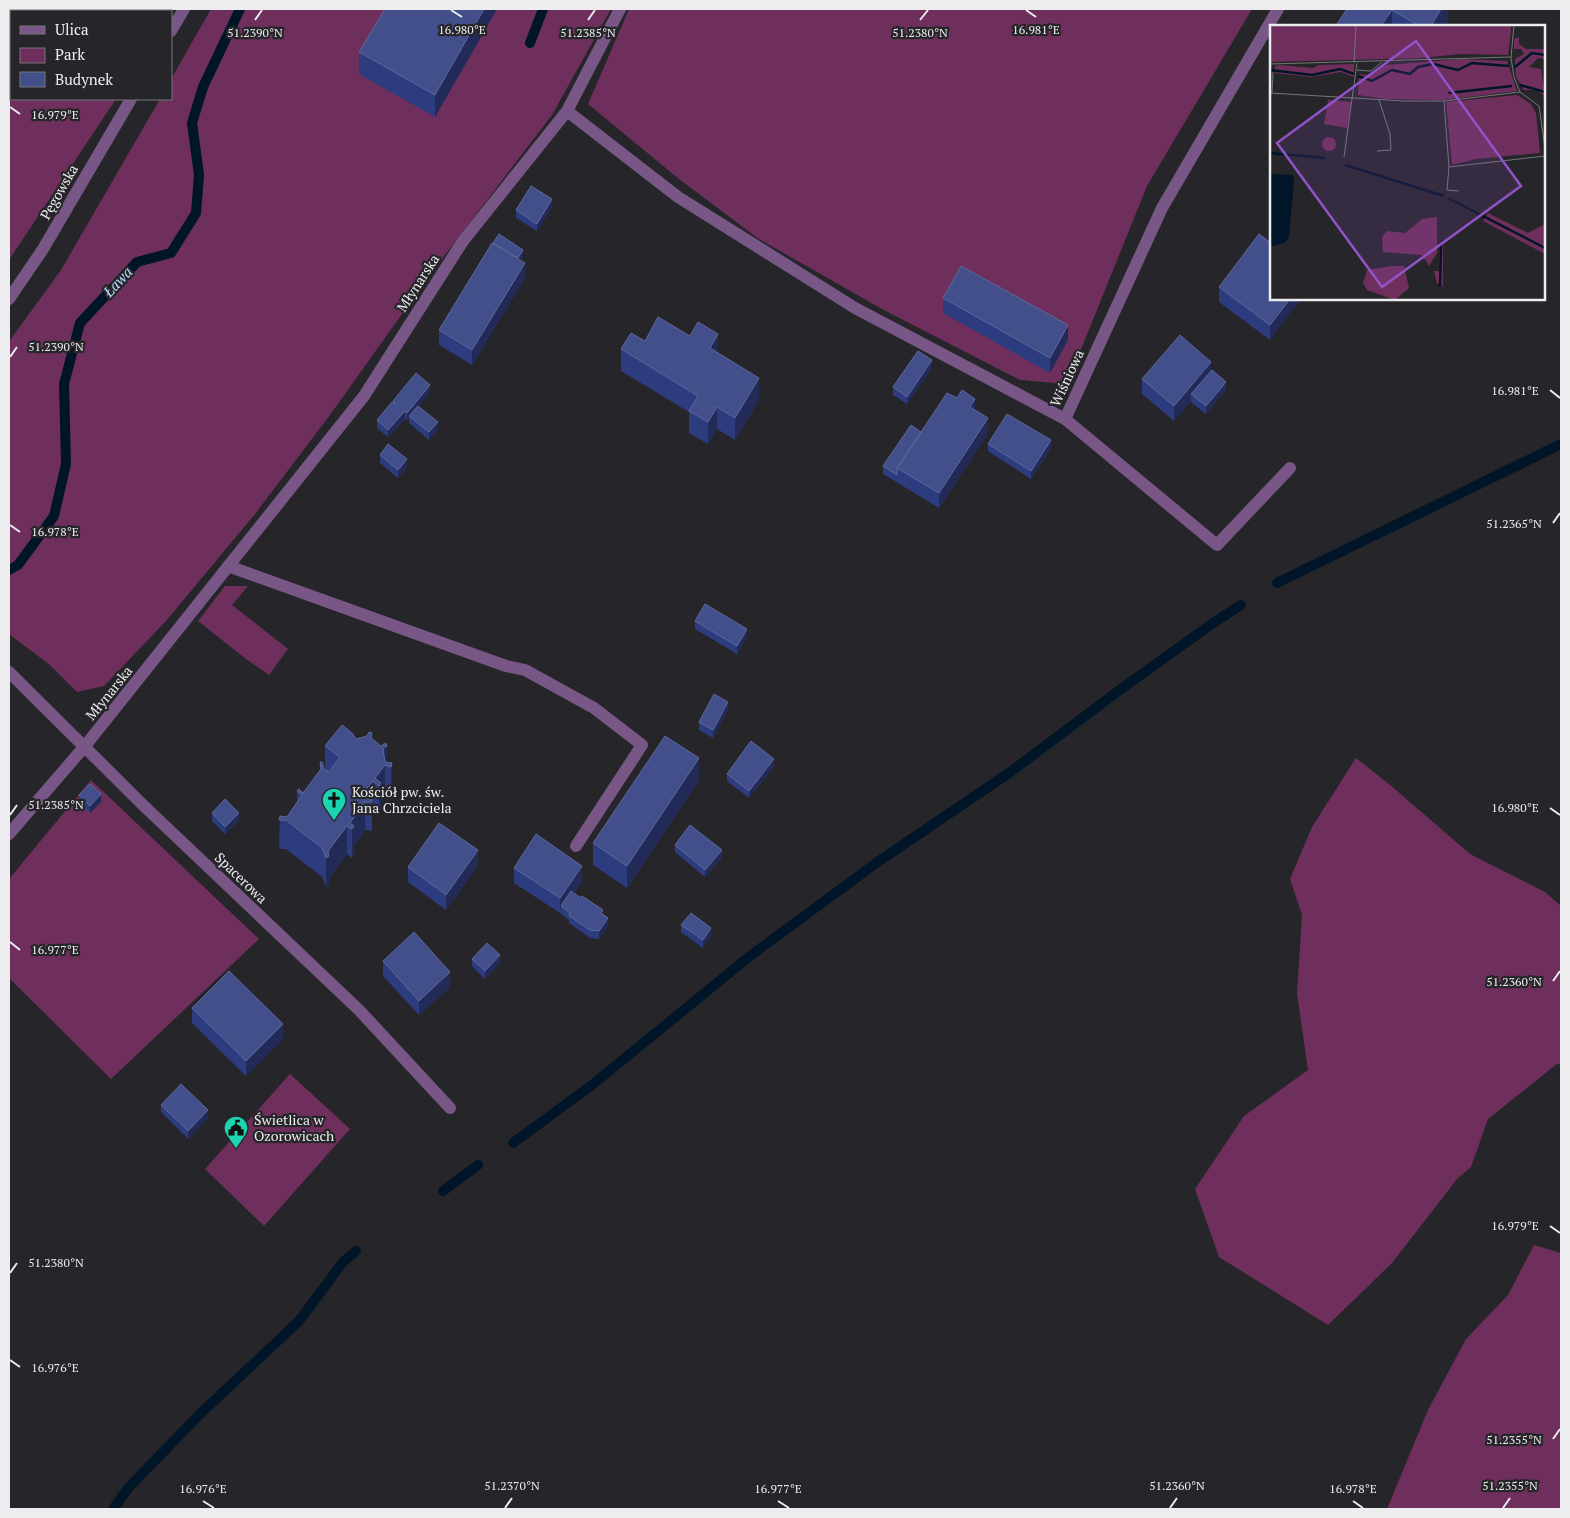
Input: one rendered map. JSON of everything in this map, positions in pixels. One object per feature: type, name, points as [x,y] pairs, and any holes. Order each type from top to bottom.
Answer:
[{"type":"street","points":[[172,29],[184,9]]},
{"type":"street","name":"Młynarska","points":[[9,834],[85,746],[364,396],[463,241],[568,111],[620,9]]},
{"type":"street","name":"Wiśniowa","points":[[568,111],[678,197],[855,308],[1065,419],[1162,208],[1278,9]]},
{"type":"street","name":"Pęgowska","points":[[9,299],[43,249],[130,100]]},
{"type":"street","points":[[1065,419],[1217,545],[1290,468]]},
{"type":"street","points":[[228,566],[506,666],[525,670],[594,708],[642,745],[576,846]]},
{"type":"street","name":"Spacerowa","points":[[9,672],[151,813],[360,1010],[450,1108]]},
{"type":"green space","points":[[9,9],[171,9],[10,10],[10,100],[115,100],[9,260]]},
{"type":"green space","points":[[211,9],[611,9],[552,115],[432,272],[330,415],[255,514],[166,621],[104,686],[77,692],[50,665],[9,634],[10,340],[61,270],[159,100],[172,100],[172,77]]},
{"type":"green space","points":[[629,9],[1252,9],[1147,186],[1067,384],[1020,380],[882,309],[759,239],[679,179],[588,104]]},
{"type":"green space","points":[[225,586],[248,586],[232,605],[288,649],[269,675],[198,621]]},
{"type":"green space","points":[[1356,758],[1470,854],[1545,892],[1561,906],[1561,1064],[1557,1064],[1488,1119],[1471,1167],[1457,1179],[1392,1263],[1328,1325],[1219,1257],[1195,1189],[1244,1116],[1308,1070],[1297,993],[1302,915],[1290,879],[1312,827]]},
{"type":"green space","points":[[91,780],[259,939],[111,1079],[9,978],[9,879]]},
{"type":"green space","points":[[290,1074],[350,1129],[264,1226],[205,1169]]},
{"type":"green space","points":[[1534,1245],[1561,1253],[1561,1509],[1387,1509],[1428,1410],[1466,1339],[1508,1295]]},
{"type":"building","points":[[385,9],[484,9],[435,95],[359,52]]},
{"type":"building","points":[[1347,9],[1441,9],[1432,25],[1417,25],[1392,10],[1382,25],[1337,24]]},
{"type":"building","points":[[9,29],[10,76],[9,77]]},
{"type":"building","points":[[531,186],[552,199],[537,224],[516,210]]},
{"type":"building","points":[[499,234],[523,250],[518,258],[493,243]]},
{"type":"building","points":[[1259,234],[1270,242],[1270,300],[1289,300],[1270,325],[1219,287]]},
{"type":"building","points":[[492,243],[525,263],[472,350],[439,330]]},
{"type":"building","points":[[961,266],[1068,325],[1050,358],[943,298]]},
{"type":"building","points":[[658,317],[690,336],[698,322],[718,334],[710,348],[759,378],[735,418],[717,407],[708,422],[689,411],[698,396],[621,349],[631,333],[645,341]]},
{"type":"building","points":[[1180,335],[1211,362],[1174,406],[1142,379]]},
{"type":"building","points":[[918,351],[932,360],[907,397],[893,387]]},
{"type":"building","points":[[1212,370],[1226,382],[1206,406],[1191,394]]},
{"type":"building","points":[[416,373],[430,385],[407,413],[405,411],[388,430],[377,420],[392,402],[395,404],[393,401]]},
{"type":"building","points":[[962,390],[975,399],[970,407],[988,418],[939,493],[897,468],[947,393],[957,398]]},
{"type":"building","points":[[418,406],[438,422],[429,432],[409,416]]},
{"type":"building","points":[[1007,414],[1051,440],[1031,471],[988,444]]},
{"type":"building","points":[[911,425],[921,432],[897,468],[897,475],[883,466]]},
{"type":"building","points":[[388,444],[407,459],[398,470],[380,455]]},
{"type":"building","points":[[705,604],[747,629],[737,646],[695,621]]},
{"type":"building","points":[[714,694],[728,702],[713,730],[699,722]]},
{"type":"building","points":[[342,725],[356,739],[367,736],[369,732],[372,733],[371,738],[381,746],[386,743],[387,746],[383,748],[385,762],[392,763],[391,767],[385,765],[375,778],[381,783],[379,786],[373,781],[362,795],[372,799],[372,802],[365,802],[350,823],[354,826],[352,829],[347,826],[328,851],[329,856],[326,858],[322,848],[286,820],[279,820],[280,816],[287,817],[302,795],[297,791],[299,789],[303,793],[321,769],[320,762],[322,762],[324,769],[329,772],[340,757],[325,746]]},
{"type":"building","points":[[665,736],[699,758],[627,866],[593,843]]},
{"type":"building","points":[[751,741],[774,759],[749,791],[727,774]]},
{"type":"building","points":[[90,784],[101,794],[90,806],[79,795]]},
{"type":"building","points":[[225,799],[239,813],[225,827],[212,813]]},
{"type":"building","points":[[439,823],[478,850],[446,895],[408,867]]},
{"type":"building","points":[[690,825],[722,850],[705,870],[675,845]]},
{"type":"building","points":[[536,834],[582,866],[560,898],[514,868]]},
{"type":"building","points":[[571,891],[603,910],[601,913],[608,918],[599,931],[590,930],[569,916],[570,913],[561,906]]},
{"type":"building","points":[[691,913],[711,928],[703,940],[681,925]]},
{"type":"building","points":[[414,932],[450,972],[419,1001],[383,961]]},
{"type":"building","points":[[487,943],[500,955],[485,971],[472,959]]},
{"type":"building","name":"Świetlica w Ozorowicach","points":[[229,971],[283,1024],[246,1061],[192,1008]]},
{"type":"building","points":[[181,1084],[208,1110],[188,1131],[161,1105]]},
{"type":"waterway","name":"Ława","points":[[9,570],[18,565],[54,516],[66,464],[64,384],[80,323],[137,262],[171,253],[196,213],[199,175],[192,123],[203,87],[240,9]]},
{"type":"waterway","points":[[530,43],[543,9]]},
{"type":"waterway","points":[[1277,583],[1561,444]]},
{"type":"waterway","points":[[513,1143],[592,1085],[750,956],[879,861],[1009,773],[1121,689],[1241,605]]},
{"type":"waterway","points":[[443,1191],[478,1165]]},
{"type":"waterway","points":[[113,1509],[129,1487],[201,1413],[299,1321],[343,1262],[356,1251]]},
{"type":"place","name":"Kościół pw. św. Jana Chrzciciela","points":[[334,821]]},
{"type":"place","name":"Świetlica w Ozorowicach","points":[[236,1149]]}]
